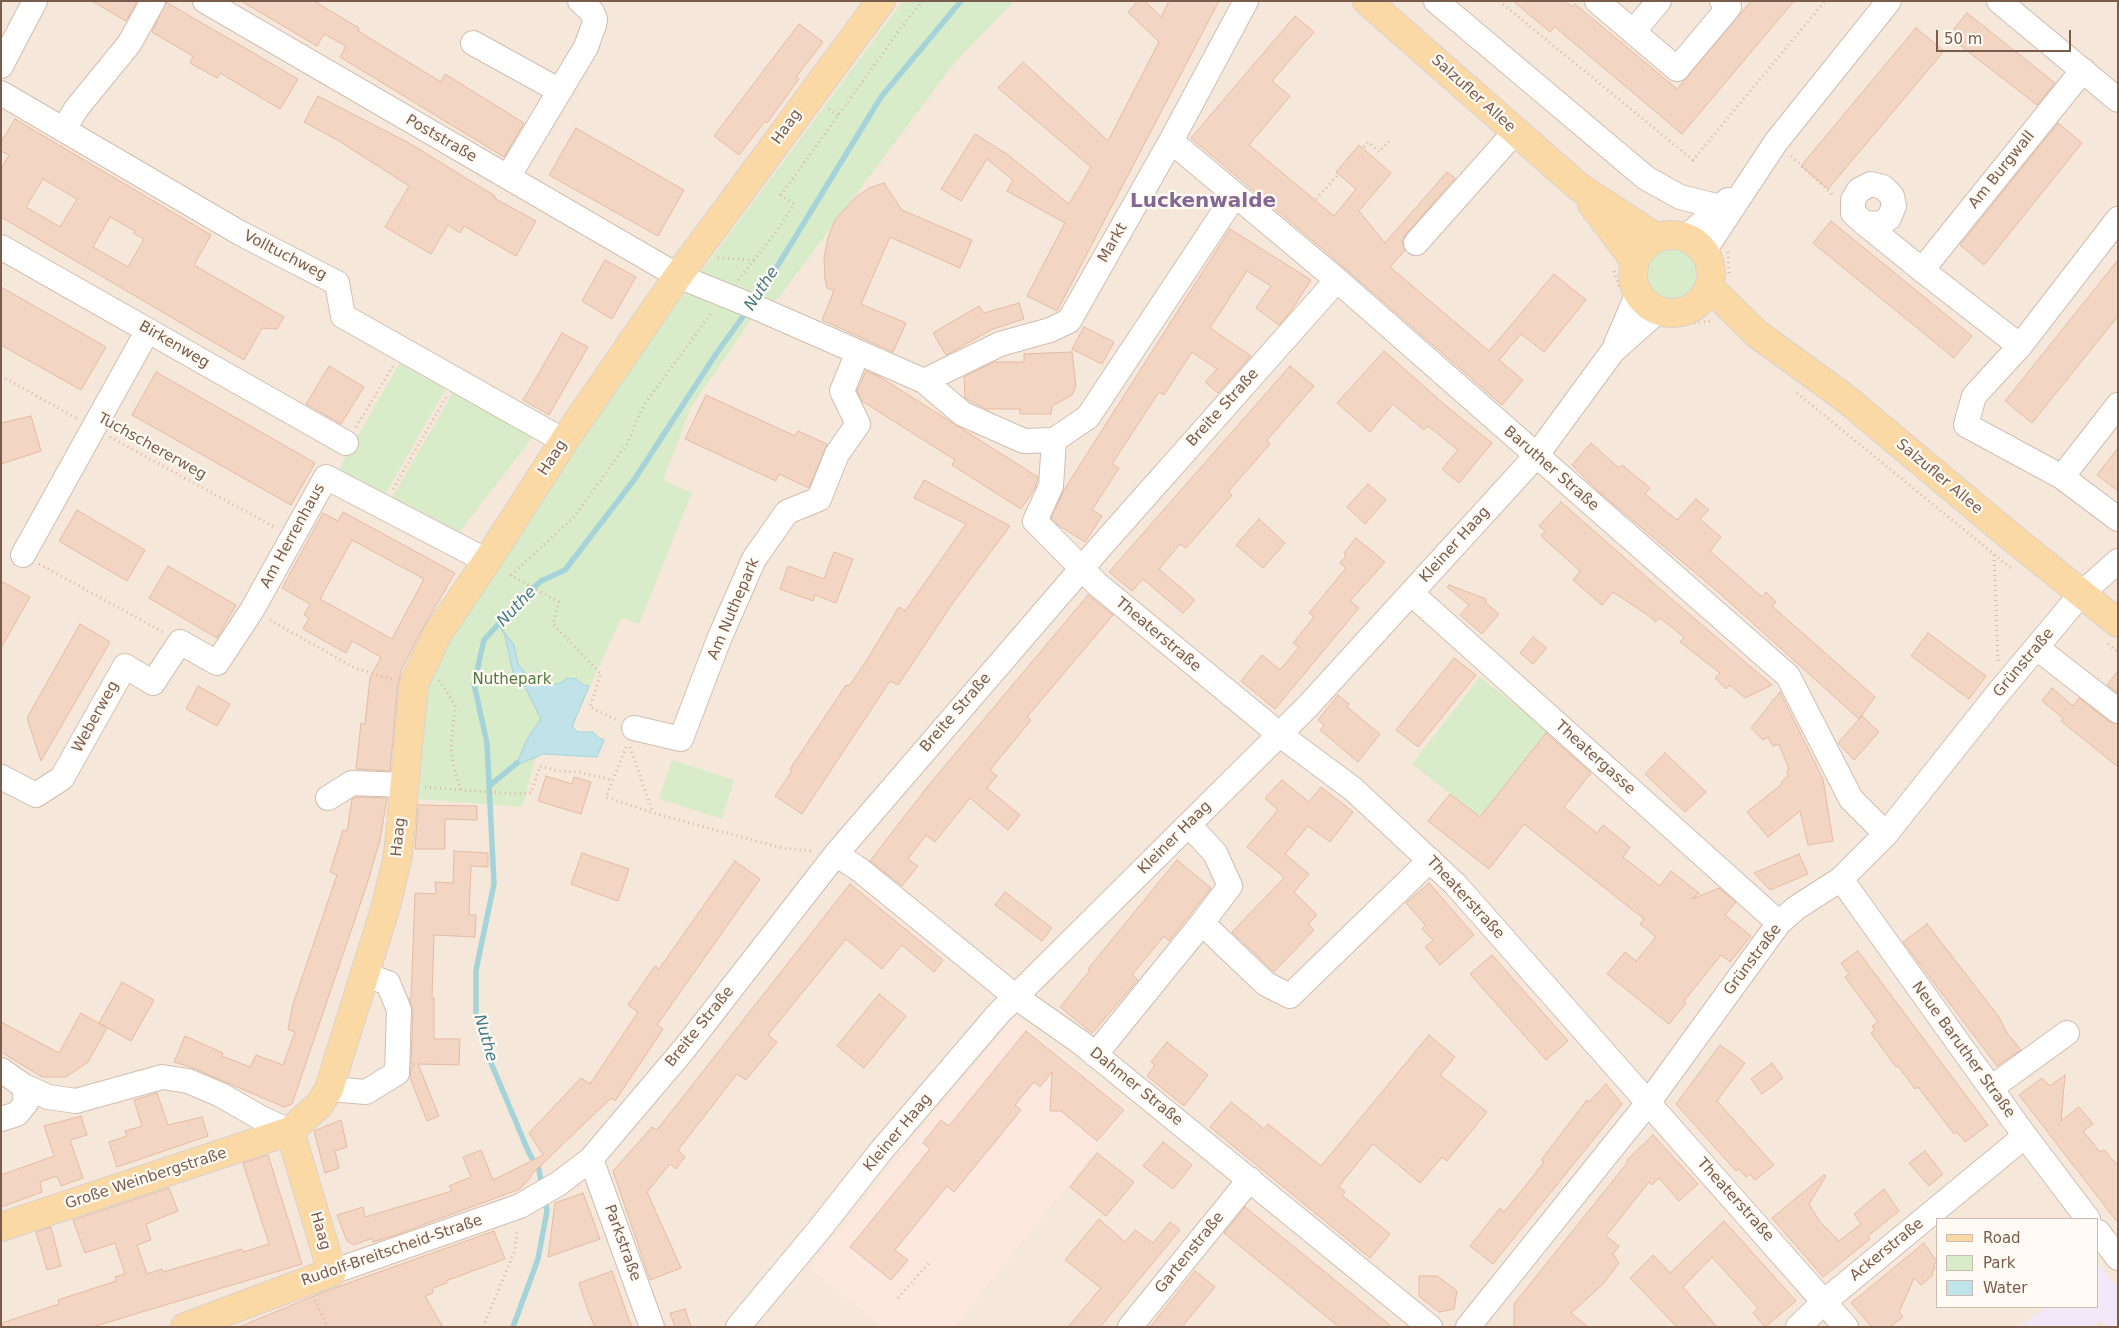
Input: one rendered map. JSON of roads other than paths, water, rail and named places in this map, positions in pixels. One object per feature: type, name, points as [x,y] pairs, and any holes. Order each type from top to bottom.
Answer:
[{"type":"main road","name":"Haag","points":[[319,1276],[290,1131],[320,1104],[329,1089],[363,974],[386,906],[398,855],[404,785],[419,674],[438,633],[564,441],[678,276],[881,1]]},
{"type":"main road","name":"Salzufler Allee","points":[[1367,1],[1579,187],[1657,238]]},
{"type":"main road","name":"Salzufler Allee","points":[[1579,187],[1635,261]]},
{"type":"main road","points":[[1676,235],[1695,244],[1710,262],[1712,274],[1711,290],[1683,312],[1670,313],[1662,318],[1638,293],[1633,272],[1635,261],[1647,243],[1657,238],[1676,235]]},
{"type":"main road","name":"Salzufler Allee","points":[[1711,290],[1757,334],[1845,398],[2002,546],[2081,594],[2118,623]]},
{"type":"main road","name":"Große Weinbergstraße","points":[[1,1227],[290,1131]]},
{"type":"main road","name":"Rudolf-Breitscheid-Straße","points":[[185,1327],[319,1276]]},
{"type":"street","points":[[1,66],[36,1]]},
{"type":"street","points":[[64,129],[76,109],[129,44],[153,1]]},
{"type":"street","name":"Poststraße","points":[[205,1],[678,276]]},
{"type":"street","points":[[508,178],[586,47],[594,25],[592,12],[580,1]]},
{"type":"street","name":"Markt","points":[[924,381],[1000,344],[1050,330],[1069,321],[1171,141],[1246,1]]},
{"type":"street","points":[[1436,1],[1646,178],[1720,217]]},
{"type":"street","points":[[1597,1],[1677,69],[1729,6],[1722,1]]},
{"type":"street","points":[[1633,32],[1659,1]]},
{"type":"street","points":[[1695,244],[1720,217],[1776,142],[1889,1]]},
{"type":"street","points":[[1999,1],[2118,100]]},
{"type":"street","points":[[473,43],[560,91]]},
{"type":"street","name":"Am Burgwall","points":[[1922,270],[2083,70]]},
{"type":"street","name":"Volltuchweg","points":[[1,93],[240,233],[337,283],[343,316],[564,441]]},
{"type":"street","points":[[1416,243],[1515,132]]},
{"type":"street","name":"Baruther Straße","points":[[1171,141],[1337,280],[1788,676],[1851,799],[1886,834]]},
{"type":"street","points":[[678,276],[762,310],[924,381],[963,414],[1024,441],[1054,440],[1088,417],[1235,196]]},
{"type":"street","points":[[1858,218],[2020,346]]},
{"type":"street","points":[[2118,219],[2020,346],[1974,396],[1966,425],[2062,477],[2118,519]]},
{"type":"street","name":"Birkenweg","points":[[1,247],[346,443]]},
{"type":"street","name":"Breite Straße","points":[[591,1159],[685,1048],[836,854],[1080,569],[1337,280]]},
{"type":"street","name":"Kleiner Haag","points":[[738,1327],[911,1116],[998,1014],[1308,706],[1536,456],[1613,351],[1638,293]]},
{"type":"street","name":"Kleiner Haag","points":[[1613,351],[1662,318]]},
{"type":"street","points":[[23,555],[148,330]]},
{"type":"street","name":"Am Nuthepark","points":[[631,735],[681,739],[719,640],[754,559],[787,512],[819,499],[838,454],[858,424],[842,391],[858,352]]},
{"type":"street","points":[[2062,477],[2118,405]]},
{"type":"street","name":"Theaterstraße","points":[[1054,440],[1051,486],[1035,521],[1080,569],[1279,734],[1354,789],[1455,884],[1846,1327]]},
{"type":"street","name":"Am Herrenhaus","points":[[180,642],[217,662],[252,610],[326,477],[487,561]]},
{"type":"street","name":"Grünstraße","points":[[1468,1327],[1648,1103],[1779,923],[1796,908],[1841,879],[1886,834],[1999,692],[2081,594],[2118,562]]},
{"type":"street","name":"Theatergasse","points":[[1411,593],[1779,923]]},
{"type":"street","name":"Weberweg","points":[[1,777],[36,795],[62,778],[125,666],[153,684],[180,642]]},
{"type":"street","points":[[2037,648],[2118,710]]},
{"type":"street","points":[[328,798],[352,783],[404,785]]},
{"type":"street","points":[[1095,1055],[1230,886],[1215,853],[1189,825]]},
{"type":"street","name":"Dahmer Straße","points":[[836,854],[860,870],[1016,997],[1095,1055],[1430,1327]]},
{"type":"street","points":[[1202,923],[1266,984],[1290,996],[1430,860]]},
{"type":"street","name":"Neue Baruther Straße","points":[[1841,879],[2025,1136],[2087,1218]]},
{"type":"street","points":[[329,1089],[366,1092],[397,1073],[399,1010],[388,983],[363,974]]},
{"type":"street","points":[[1991,1088],[2067,1034]]},
{"type":"street","points":[[1,1070],[24,1086],[48,1097],[76,1100],[162,1077],[188,1081],[221,1095],[261,1118],[290,1131]]},
{"type":"street","points":[[1,1119],[17,1114],[26,1103],[24,1086]]},
{"type":"street","name":"Ackerstraße","points":[[1798,1327],[1824,1301],[2025,1136]]},
{"type":"street","name":"Rudolf-Breitscheid-Straße","points":[[319,1276],[528,1202],[558,1184],[591,1159]]},
{"type":"street","name":"Parkstraße","points":[[591,1159],[652,1327]]},
{"type":"street","name":"Gartenstraße","points":[[1130,1327],[1250,1179]]},
{"type":"street","points":[[2099,1233],[2118,1258]]},
{"type":"water","points":[[499,625],[514,645],[518,664],[534,684],[543,686],[553,685],[563,682],[566,678],[576,679],[583,685],[589,686],[572,727],[578,732],[593,732],[604,740],[597,757],[543,754],[522,763],[517,763],[527,739],[541,719],[525,687],[513,672],[505,636]]},
{"type":"waterway","name":"Nuthe","points":[[753,301],[772,275],[881,97],[961,1]]},
{"type":"waterway","name":"Nuthe","points":[[542,1186],[539,1170],[529,1153],[486,1051],[476,1014],[476,970],[494,884],[487,743],[474,684],[484,640],[523,597],[541,581],[565,570],[634,480],[716,354],[747,311]]},
{"type":"waterway","points":[[489,786],[517,763]]},
{"type":"waterway","name":"Nuthe","points":[[513,1327],[538,1259],[547,1211],[545,1197]]},
{"type":"district","name":"Luckenwalde","points":[[1203,202]]},
{"type":"park label","name":"Nuthepark","points":[[512,680]]}]
